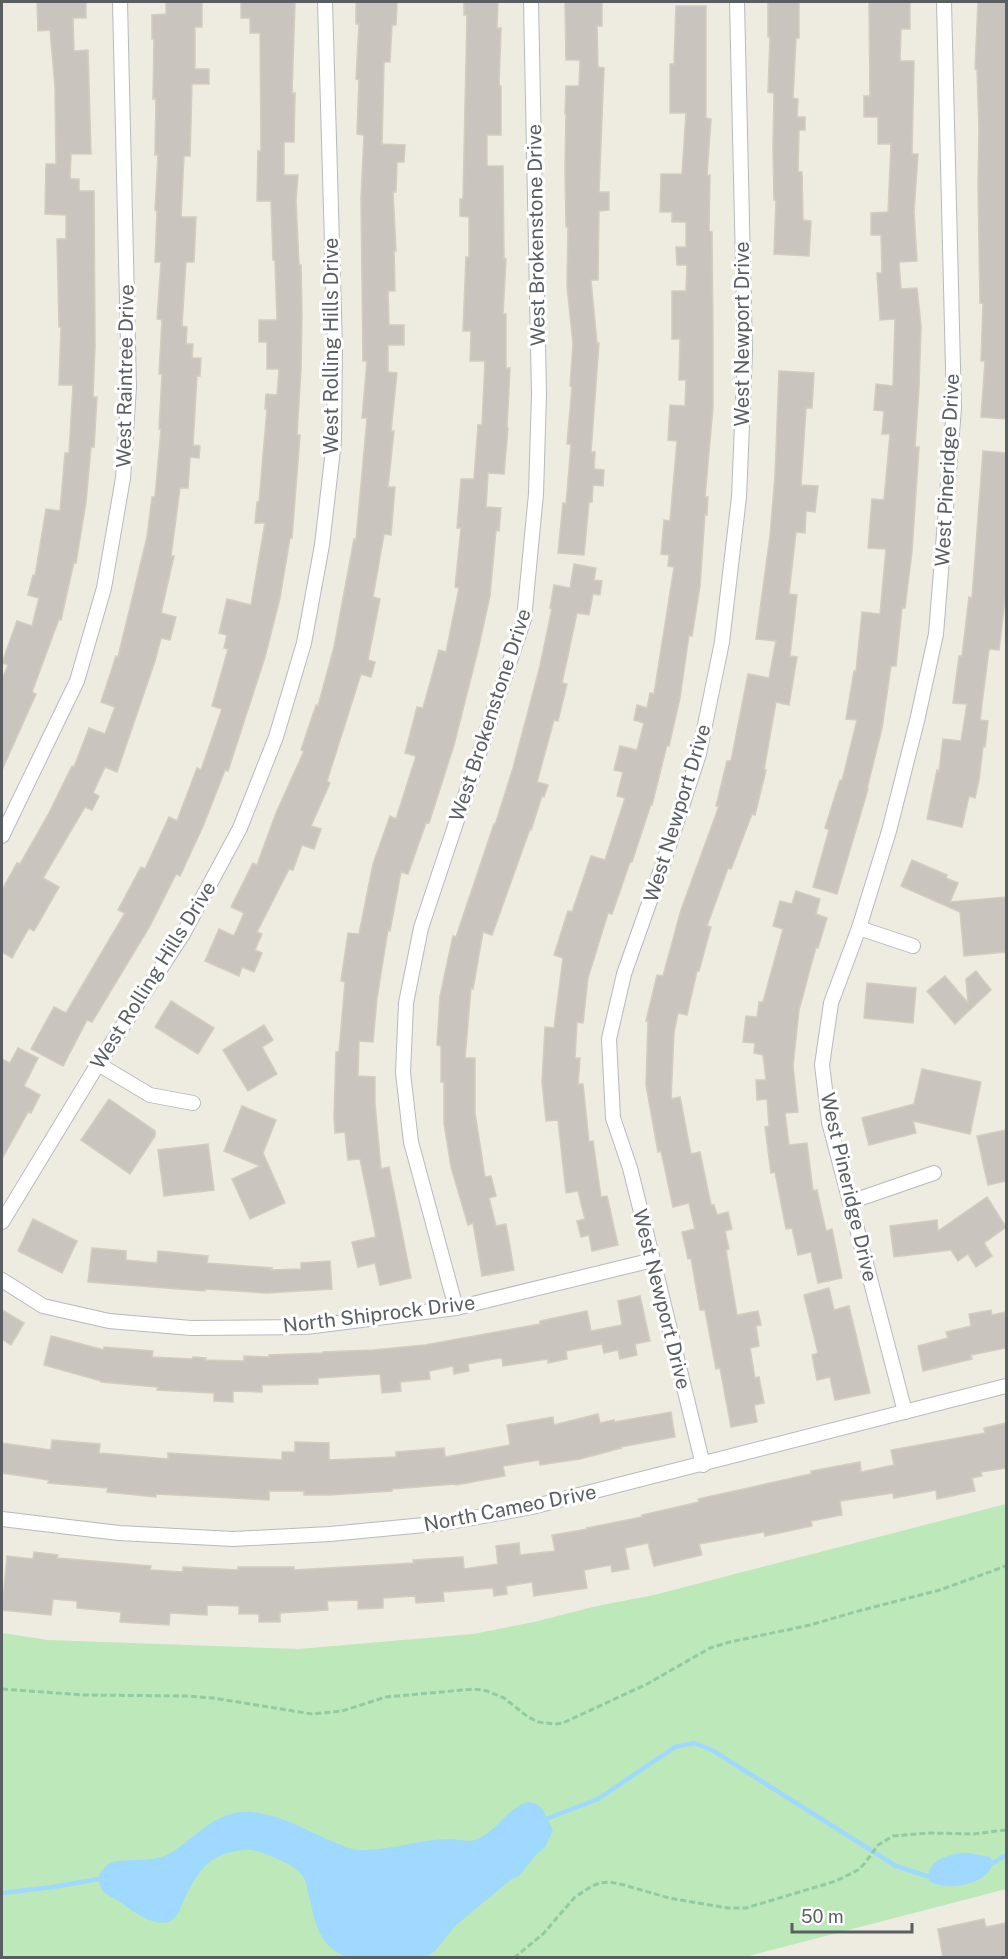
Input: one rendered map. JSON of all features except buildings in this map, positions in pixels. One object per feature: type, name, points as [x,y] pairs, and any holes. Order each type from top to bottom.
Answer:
[{"type":"street","name":"West Raintree Drive","points":[[2,836],[77,681],[104,588],[123,478],[129,387],[120,2]]},
{"type":"street","name":"West Rolling Hills Drive","points":[[2,1222],[98,1064],[183,934],[240,828],[276,737],[304,643],[322,545],[334,441],[335,347],[325,2]]},
{"type":"street","name":"West Brokenstone Drive","points":[[456,1308],[411,1142],[404,1073],[406,1003],[421,928],[524,619],[536,494],[539,394],[531,2]]},
{"type":"street","name":"West Newport Drive","points":[[703,1465],[630,1168],[613,1118],[609,1039],[624,974],[699,754],[722,642],[739,497],[745,352],[737,2]]},
{"type":"street","name":"West Pineridge Drive","points":[[905,1412],[829,1122],[822,1065],[831,1003],[859,928],[889,831],[936,634],[954,408],[944,2]]},
{"type":"street","points":[[859,928],[913,946]]},
{"type":"street","points":[[98,1064],[150,1095],[193,1103]]},
{"type":"street","points":[[850,1202],[934,1173]]},
{"type":"street","name":"North Shiprock Drive","points":[[2,1280],[43,1306],[109,1321],[191,1328],[306,1328],[456,1308],[653,1260]]},
{"type":"street","name":"North Cameo Drive","points":[[2,1519],[119,1533],[233,1539],[330,1534],[445,1523],[532,1507],[1006,1386]]},
{"type":"path","points":[[2,1689],[84,1695],[197,1696],[312,1714],[342,1711],[386,1697],[474,1689],[487,1691],[504,1698],[538,1722],[555,1724],[571,1720],[647,1684],[710,1648],[810,1625],[940,1590],[1006,1566]]},
{"type":"path","points":[[514,1958],[543,1934],[575,1897],[600,1883],[610,1882],[624,1885],[669,1898],[728,1908],[746,1908],[836,1881],[858,1870],[878,1845],[893,1836],[974,1834],[1006,1830]]},
{"type":"green space","points":[[1006,1504],[1006,1889],[745,1957],[2,1958],[2,1633],[48,1640],[299,1649],[473,1634],[654,1595]]},
{"type":"water","points":[[527,1802],[538,1805],[544,1811],[553,1830],[545,1847],[519,1876],[513,1878],[455,1926],[435,1951],[426,1957],[357,1958],[338,1953],[324,1941],[320,1933],[306,1882],[301,1874],[295,1868],[257,1851],[233,1852],[213,1859],[199,1873],[175,1917],[165,1923],[152,1921],[132,1911],[105,1893],[99,1881],[99,1874],[108,1864],[162,1857],[180,1847],[212,1822],[231,1814],[257,1812],[270,1815],[349,1848],[364,1850],[439,1839],[474,1840],[491,1831],[513,1810]]},
{"type":"water","points":[[969,1853],[990,1857],[993,1863],[990,1871],[983,1877],[955,1886],[945,1886],[929,1881],[930,1868],[935,1863],[948,1856]]},
{"type":"waterway","points":[[546,1819],[598,1799],[675,1747],[694,1743],[712,1750],[896,1866],[927,1876]]},
{"type":"waterway","points":[[993,1863],[1006,1855]]},
{"type":"waterway","points":[[2,1893],[98,1879]]}]
